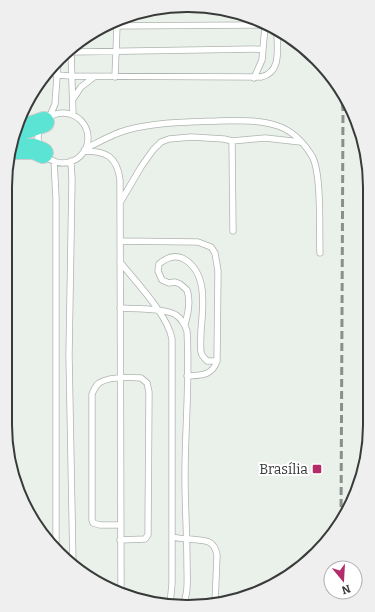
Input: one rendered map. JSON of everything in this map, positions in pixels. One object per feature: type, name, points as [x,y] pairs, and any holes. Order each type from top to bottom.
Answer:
[{"type":"highway","points":[[22,129],[46,120]]},
{"type":"highway","points":[[16,149],[34,149],[49,157]]},
{"type":"lane","points":[[118,26],[257,26]]},
{"type":"lane","points":[[115,77],[117,27]]},
{"type":"lane","points":[[254,78],[262,60],[264,29]]},
{"type":"lane","points":[[57,75],[254,78],[266,76],[274,70],[277,61],[277,37]]},
{"type":"lane","points":[[76,52],[263,49]]},
{"type":"lane","points":[[72,56],[71,76],[73,115]]},
{"type":"lane","points":[[57,70],[54,104],[38,134],[40,148],[49,157],[61,163],[75,160],[85,150],[109,137],[155,124],[200,121],[243,121],[279,126],[290,132],[302,142],[313,158],[318,182],[320,253]]},
{"type":"lane","points":[[72,99],[81,87],[95,76]]},
{"type":"lane","points":[[46,120],[57,114],[73,115],[83,124],[86,130],[88,136],[85,150]]},
{"type":"lane","points":[[120,201],[141,166],[161,142],[179,137],[191,137],[224,139],[232,141],[265,138],[302,142]]},
{"type":"lane","points":[[232,141],[233,231]]},
{"type":"lane","points":[[85,150],[104,153],[112,159],[119,170],[120,180],[121,587]]},
{"type":"lane","points":[[49,157],[56,198],[56,540]]},
{"type":"lane","points":[[71,161],[69,355],[73,557]]},
{"type":"lane","points":[[120,240],[198,242],[211,247],[215,253],[218,271],[217,361],[215,368],[210,372],[201,375],[188,376]]},
{"type":"lane","points":[[185,324],[188,316],[189,305],[187,290],[180,284],[164,282],[160,278],[158,271],[159,264],[172,257],[182,258],[187,261],[197,273],[202,292],[201,352],[202,356],[207,361],[217,361]]},
{"type":"lane","points":[[120,262],[158,310],[169,328],[172,339],[172,584],[170,599]]},
{"type":"lane","points":[[120,308],[158,310],[176,314],[185,324],[187,331],[188,376],[185,476],[187,588],[184,600]]},
{"type":"lane","points":[[120,525],[93,523],[92,394],[95,387],[105,380],[141,378],[147,383],[149,392],[148,535],[142,540],[120,540]]},
{"type":"lane","points":[[172,538],[206,540],[212,543],[216,548],[215,598]]},
{"type":"railway","points":[[341,509],[343,106]]},
{"type":"place","name":"Brasília","points":[[317,469]]}]
